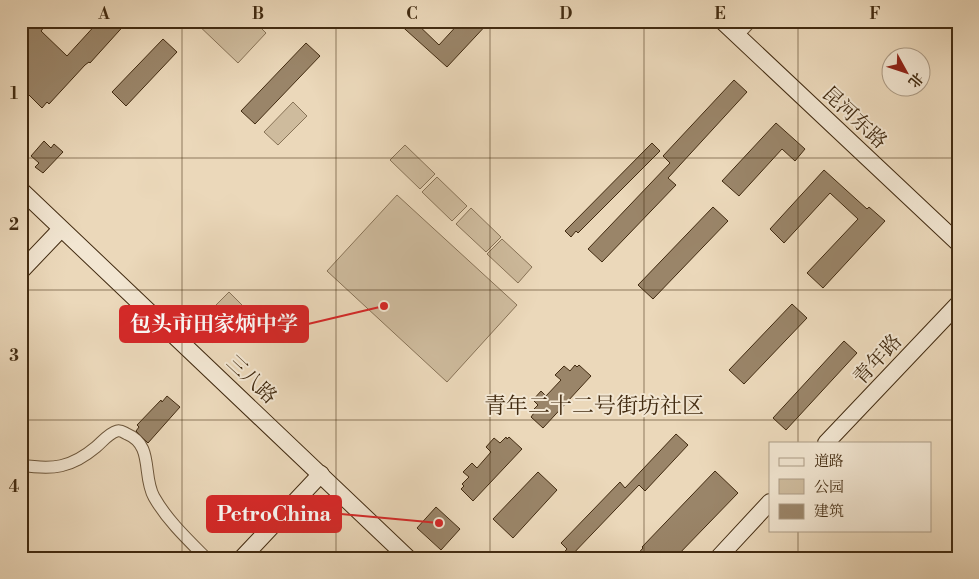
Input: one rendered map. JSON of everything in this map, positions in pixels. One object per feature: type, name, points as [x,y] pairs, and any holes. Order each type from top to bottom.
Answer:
[{"type":"main road","name":"昆河东路","points":[[722,21],[958,243]]},
{"type":"main road","name":"三八路","points":[[21,190],[408,558]]},
{"type":"main road","points":[[21,271],[62,229]]},
{"type":"main road","name":"青年路","points":[[827,442],[958,304]]},
{"type":"main road","points":[[242,558],[321,474]]},
{"type":"main road","points":[[718,558],[769,503]]},
{"type":"street","points":[[737,36],[751,21]]},
{"type":"street","points":[[21,465],[37,467],[64,466],[82,458],[113,432],[120,430],[132,436],[141,445],[146,455],[147,476],[153,496],[171,522],[206,558]]},
{"type":"green space","points":[[194,21],[254,21],[266,33],[238,63]]},
{"type":"green space","points":[[293,102],[307,116],[278,145],[264,132]]},
{"type":"green space","points":[[405,145],[435,174],[420,189],[390,160]]},
{"type":"green space","points":[[437,177],[467,206],[452,221],[422,192]]},
{"type":"green space","points":[[397,195],[517,305],[447,382],[327,271]]},
{"type":"green space","points":[[471,208],[501,237],[486,252],[456,224]]},
{"type":"green space","points":[[502,239],[532,267],[518,283],[487,254]]},
{"type":"green space","points":[[229,292],[247,310],[212,343],[195,326]]},
{"type":"building","points":[[21,21],[49,21],[41,31],[67,56],[99,21],[128,21],[90,63],[85,65],[49,104],[47,102],[42,108],[21,87]]},
{"type":"building","points":[[396,21],[414,21],[439,45],[461,21],[490,21],[447,67]]},
{"type":"building","points":[[163,39],[177,52],[126,106],[112,92]]},
{"type":"building","points":[[306,43],[320,56],[255,124],[241,111]]},
{"type":"building","points":[[734,80],[747,92],[668,178],[676,185],[602,262],[588,249],[670,163],[663,156]]},
{"type":"building","points":[[776,123],[805,149],[795,161],[782,149],[739,196],[722,181]]},
{"type":"building","points":[[44,141],[51,148],[54,144],[63,152],[43,173],[35,167],[39,163],[31,156]]},
{"type":"building","points":[[652,143],[660,151],[578,233],[576,231],[571,237],[565,231]]},
{"type":"building","points":[[824,170],[867,209],[869,207],[885,221],[823,288],[807,273],[858,219],[830,193],[784,243],[770,229]]},
{"type":"building","points":[[713,207],[728,221],[653,299],[638,285]]},
{"type":"building","points":[[792,304],[807,318],[744,384],[729,370]]},
{"type":"building","points":[[844,341],[857,353],[786,430],[773,418]]},
{"type":"building","points":[[575,365],[577,367],[579,365],[591,376],[543,428],[531,417],[534,413],[532,411],[538,405],[533,400],[541,391],[546,396],[561,380],[555,375],[564,366],[570,371]]},
{"type":"building","points":[[167,396],[180,407],[148,443],[136,431],[139,427],[137,425]]},
{"type":"building","points":[[676,434],[688,445],[645,491],[639,485],[569,558],[559,558],[567,549],[561,543],[620,482],[625,488]]},
{"type":"building","points":[[506,437],[507,439],[509,437],[522,449],[473,501],[461,489],[464,486],[462,484],[469,477],[463,472],[472,463],[477,468],[491,452],[486,447],[494,438],[500,443]]},
{"type":"building","points":[[715,471],[738,493],[675,558],[634,558],[642,547]]},
{"type":"building","points":[[538,472],[557,490],[513,538],[493,519]]},
{"type":"building","points":[[436,507],[460,529],[441,550],[417,528]]},
{"type":"place","name":"包头市田家炳中学","points":[[384,306]]},
{"type":"place","name":"PetroChina","points":[[439,523]]},
{"type":"district","name":"青年二十二号街坊社区","points":[[594,405]]}]
